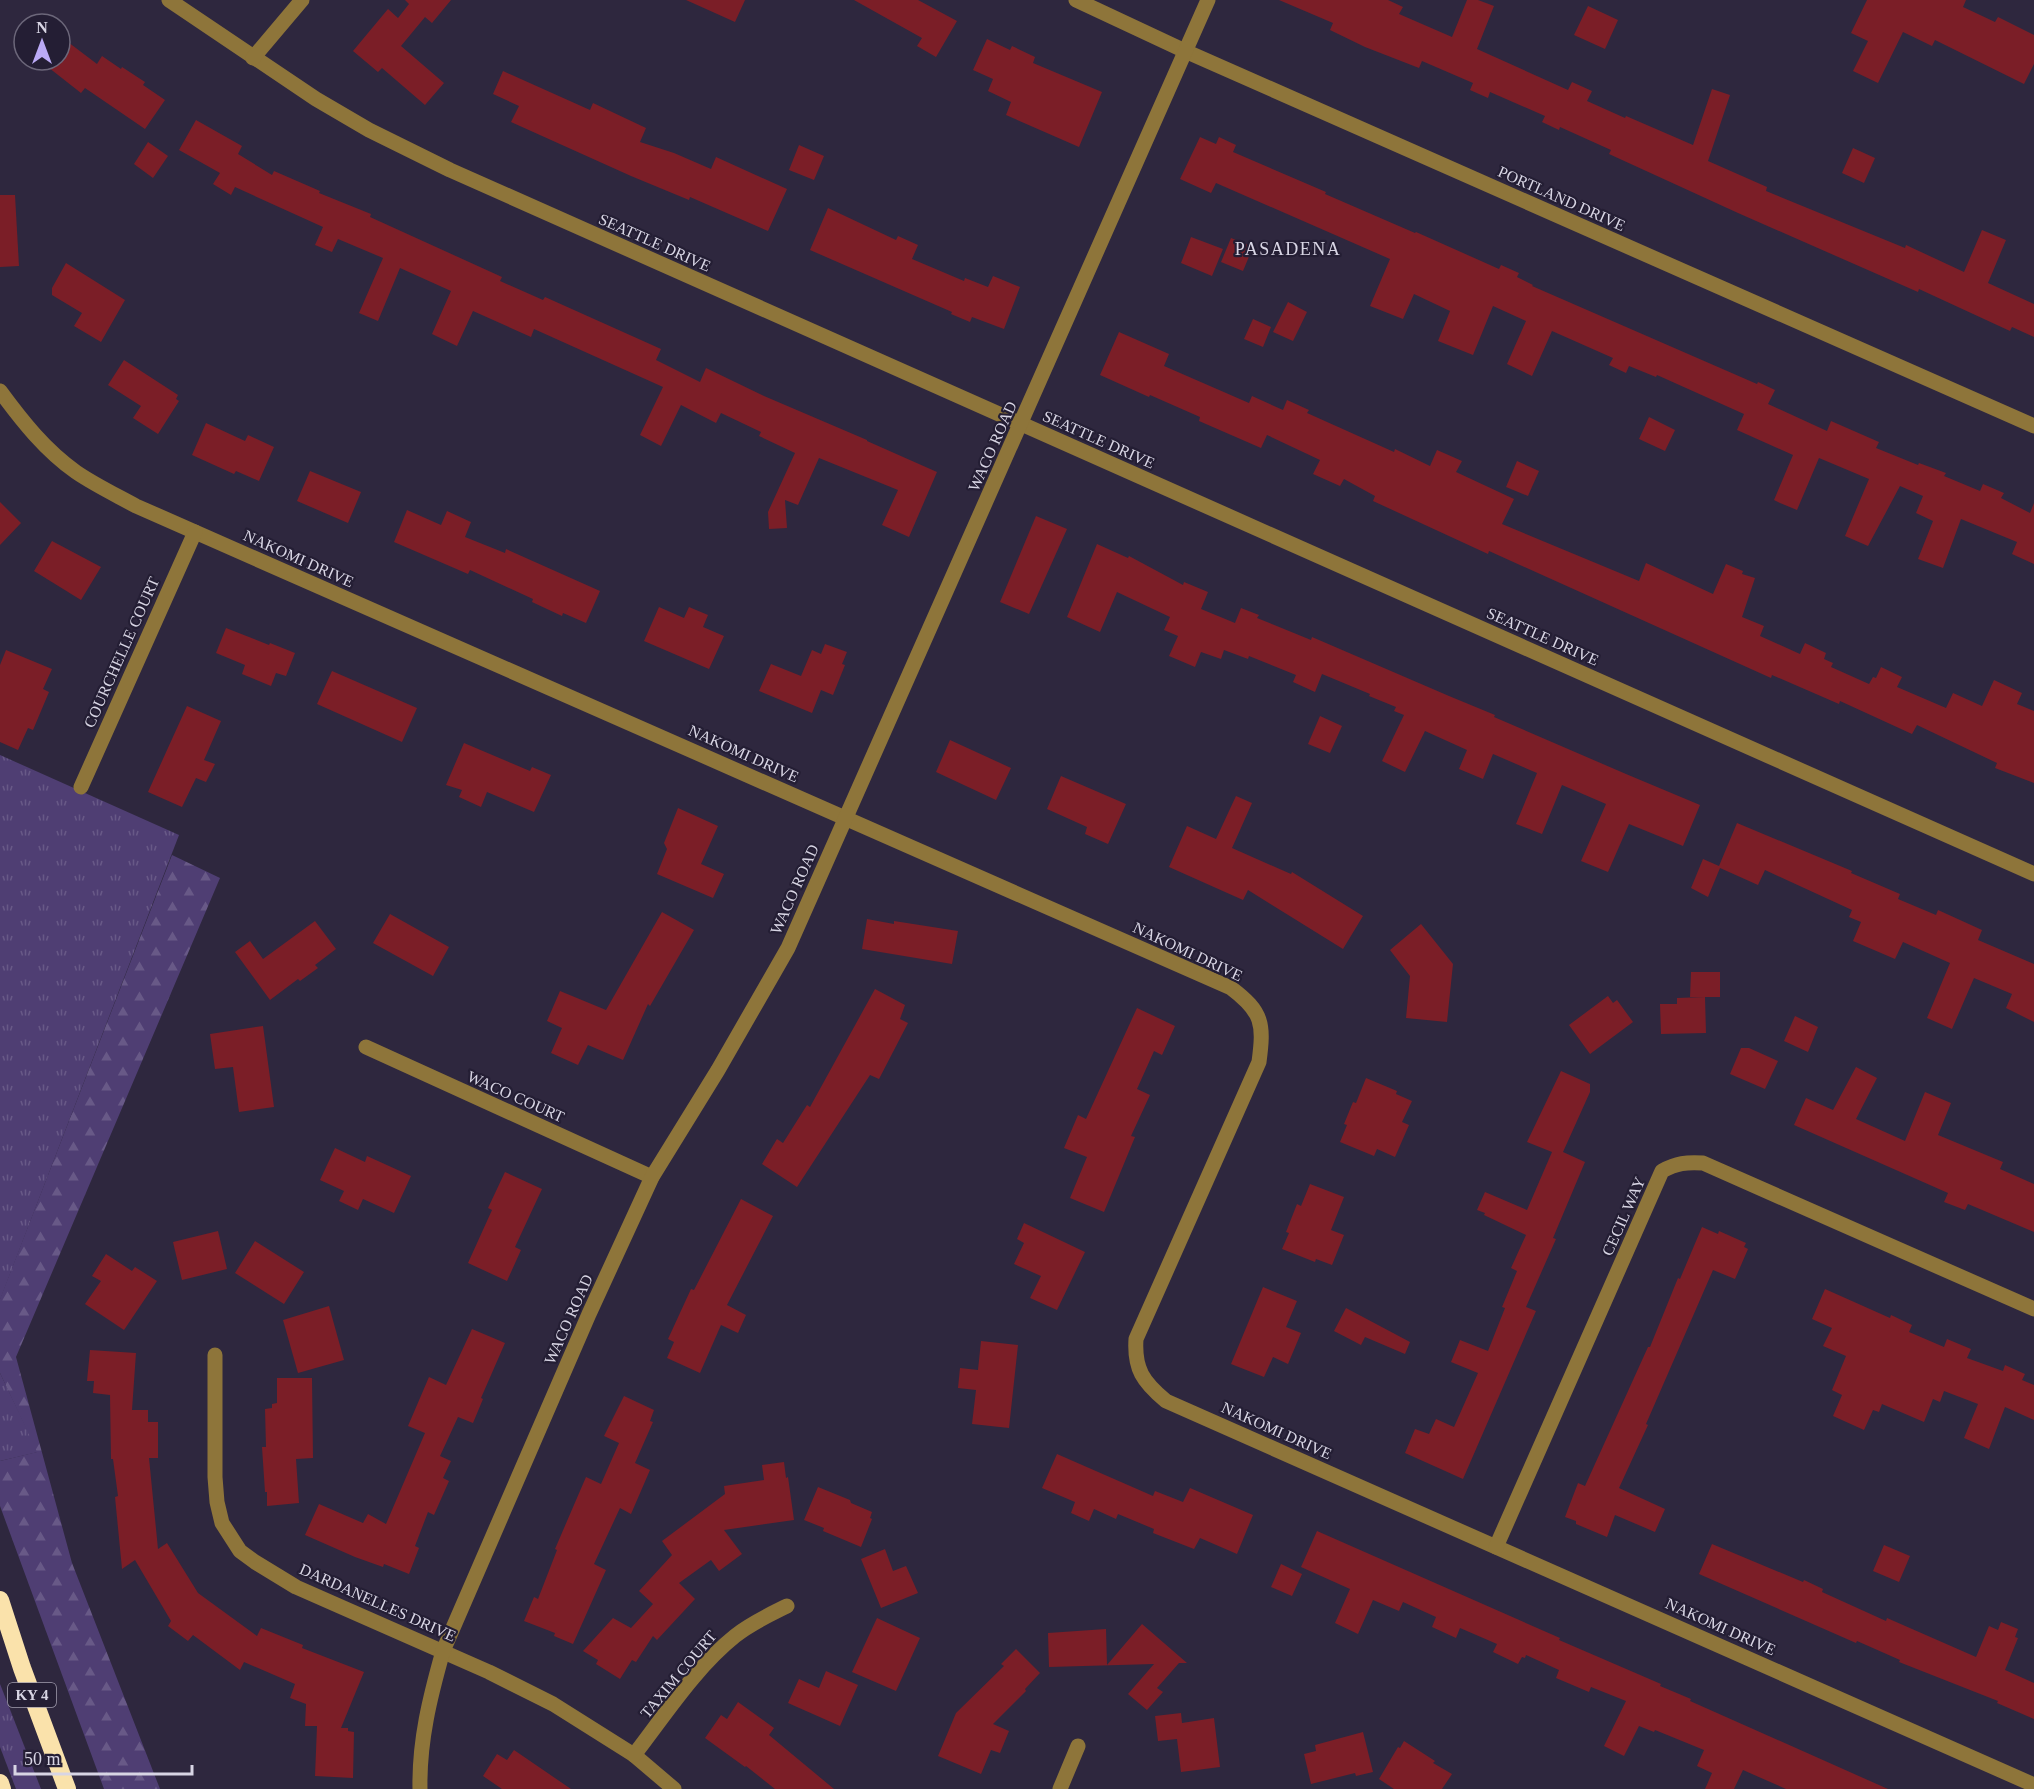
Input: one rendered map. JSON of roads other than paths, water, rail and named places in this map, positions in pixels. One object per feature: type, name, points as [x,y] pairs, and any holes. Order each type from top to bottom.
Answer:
[{"type":"highway","name":"KY 4","points":[[0,1600],[22,1668],[67,1789]]},
{"type":"highway","points":[[0,1784],[2,1789]]},
{"type":"street","name":"SEATTLE DRIVE","points":[[169,0],[316,99],[369,130],[450,170],[2034,874]]},
{"type":"street","points":[[253,58],[302,0]]},
{"type":"street","name":"PORTLAND DRIVE","points":[[1076,0],[1185,51],[2034,426]]},
{"type":"street","name":"WACO ROAD","points":[[420,1789],[422,1737],[430,1697],[444,1651],[589,1314],[652,1177],[788,948],[1208,0]]},
{"type":"street","name":"NAKOMI DRIVE","points":[[0,391],[24,423],[75,471],[136,506],[1231,988],[1247,1000],[1256,1011],[1263,1034],[1259,1062],[1136,1339],[1135,1357],[1152,1390],[1166,1401],[2034,1785]]},
{"type":"street","name":"COURCHELLE COURT","points":[[81,787],[195,532]]},
{"type":"street","name":"WACO COURT","points":[[366,1047],[652,1177]]},
{"type":"street","name":"CECIL WAY","points":[[1496,1546],[1662,1171],[1676,1164],[1685,1161],[1703,1163],[2034,1309]]},
{"type":"street","name":"DARDANELLES DRIVE","points":[[214,1355],[217,1502],[222,1523],[240,1551],[296,1587],[444,1651],[554,1704],[634,1755],[674,1789]]},
{"type":"street","name":"TAXIM COURT","points":[[634,1755],[687,1686],[719,1650],[752,1624],[787,1606]]},
{"type":"street","points":[[1060,1789],[1078,1746]]},
{"type":"district","name":"PASADENA","points":[[1288,249]]}]
